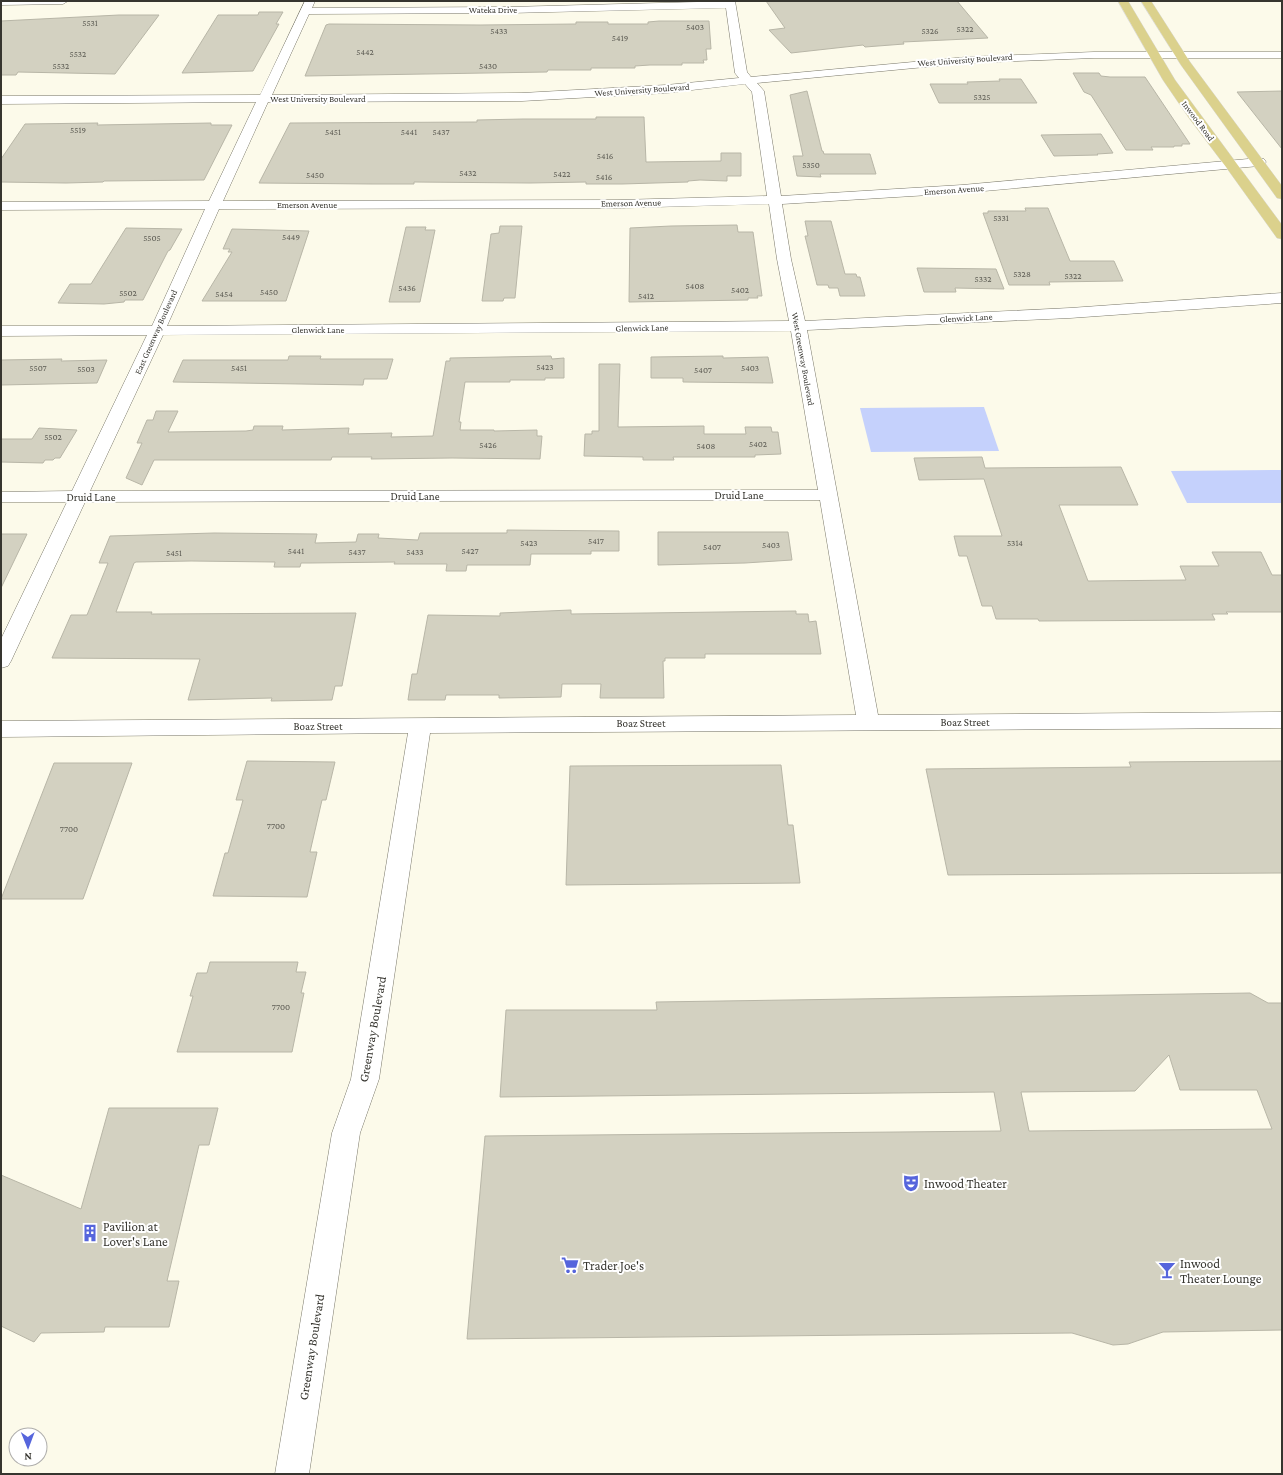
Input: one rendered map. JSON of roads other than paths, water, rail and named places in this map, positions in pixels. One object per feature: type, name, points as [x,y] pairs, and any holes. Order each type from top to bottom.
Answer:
[{"type":"main road","name":"Inwood Road","points":[[1123,1],[1169,80],[1282,236]]},
{"type":"main road","points":[[1146,1],[1197,80],[1282,195]]},
{"type":"street","points":[[1,2],[63,1]]},
{"type":"street","name":"Wateka Drive","points":[[307,6],[509,10],[730,3]]},
{"type":"street","name":"West Greenway Boulevard","points":[[730,3],[741,73],[758,91],[774,200],[798,326],[868,722]]},
{"type":"street","name":"East Greenway Boulevard","points":[[1,661],[157,331],[307,6]]},
{"type":"street","name":"West University Boulevard","points":[[1,100],[522,97],[620,93],[850,70],[952,61],[1036,56],[1282,55]]},
{"type":"street","name":"Emerson Avenue","points":[[1,206],[618,204],[774,200],[962,189],[1259,162]]},
{"type":"street","name":"Glenwick Lane","points":[[1,331],[798,326],[1070,313],[1282,298]]},
{"type":"street","name":"Druid Lane","points":[[1,497],[828,495]]},
{"type":"street","name":"Boaz Street","points":[[1,729],[1282,720]]},
{"type":"street","name":"Greenway Boulevard","points":[[292,1474],[346,1133],[365,1079],[420,725]]},
{"type":"place","name":"Inwood Theater","points":[[911,1183]]},
{"type":"place","name":"Pavilion at Lover's Lane","points":[[90,1233]]},
{"type":"place","name":"Trader Joe's","points":[[570,1265]]},
{"type":"place","name":"Inwood Theater Lounge","points":[[1167,1270]]}]
